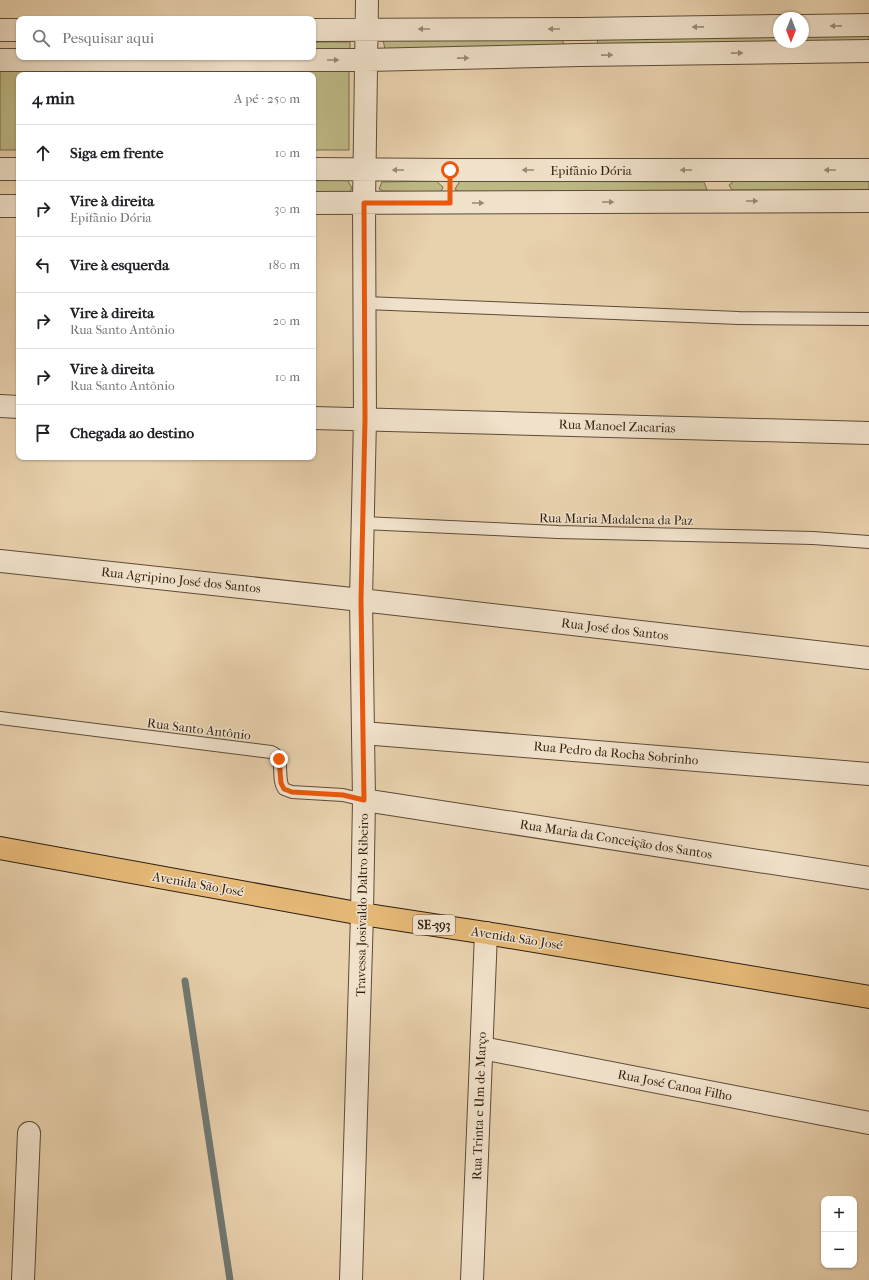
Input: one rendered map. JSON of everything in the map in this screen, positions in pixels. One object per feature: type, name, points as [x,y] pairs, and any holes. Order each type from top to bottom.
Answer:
[{"type":"main road","name":"Avenida São José","points":[[0,848],[362,914],[486,933],[869,997]]},
{"type":"street","name":"Travessa Josivaldo Daltro Ribeiro","points":[[351,1280],[364,800],[361,600],[365,419],[364,203],[367,0]]},
{"type":"street","points":[[809,26],[869,25]]},
{"type":"street","points":[[316,30],[580,29],[773,26]]},
{"type":"street","points":[[580,29],[580,55]]},
{"type":"street","points":[[0,30],[16,30]]},
{"type":"street","points":[[316,60],[366,60],[869,51]]},
{"type":"street","points":[[0,60],[16,60]]},
{"type":"street","points":[[0,169],[16,169]]},
{"type":"street","name":"Epifânio Dória","points":[[316,169],[869,170]]},
{"type":"street","points":[[450,170],[450,203]]},
{"type":"street","points":[[719,201],[721,170]]},
{"type":"street","points":[[316,203],[869,201]]},
{"type":"street","points":[[0,206],[16,206]]},
{"type":"street","points":[[0,406],[16,407]]},
{"type":"street","name":"Rua Manoel Zacarias","points":[[316,418],[869,434]]},
{"type":"street","name":"Rua Agripino José dos Santos","points":[[0,561],[361,600]]},
{"type":"street","name":"Rua José dos Santos","points":[[361,600],[869,658]]},
{"type":"street","name":"Rua Pedro da Rocha Sobrinho","points":[[363,733],[869,774]]},
{"type":"street","name":"Rua Maria da Conceição dos Santos","points":[[364,800],[869,878]]},
{"type":"street","name":"Rua Trinta e Um de Março","points":[[472,1280],[486,933]]},
{"type":"street","name":"Rua José Canoa Filho","points":[[482,1048],[869,1123]]},
{"type":"street","points":[[23,1280],[29,1133]]},
{"type":"lane","points":[[365,303],[739,318],[869,319]]},
{"type":"lane","name":"Rua Maria Madalena da Paz","points":[[363,523],[558,532],[812,538],[869,542]]},
{"type":"lane","name":"Rua Santo Antônio","points":[[0,718],[271,752],[277,755],[279,759],[281,783],[284,789],[292,792],[343,795],[364,800]]},
{"type":"shaded area","points":[[869,32],[869,43],[809,44],[809,33]]},
{"type":"shaded area","points":[[773,33],[773,44],[598,47],[597,35]]},
{"type":"shaded area","points":[[562,37],[565,50],[385,50],[383,39]]},
{"type":"shaded area","points":[[316,42],[350,42],[350,52],[316,52]]},
{"type":"shaded area","points":[[0,70],[349,71],[349,150],[316,150],[316,72],[16,72],[16,150],[0,150]]},
{"type":"shaded area","points":[[346,178],[352,188],[348,195],[316,194],[316,179]]},
{"type":"shaded area","points":[[735,180],[869,180],[869,190],[732,190],[729,185]]},
{"type":"shaded area","points":[[436,181],[443,187],[441,192],[383,191],[379,189],[382,182]]},
{"type":"shaded area","points":[[460,181],[704,182],[707,190],[459,192],[455,189]]},
{"type":"waterway","points":[[185,981],[230,1280]]},
{"type":"route","points":[[279,759],[281,783],[284,789],[288,791],[343,795],[364,800],[361,600],[365,419],[364,203],[450,203],[450,170]]}]
